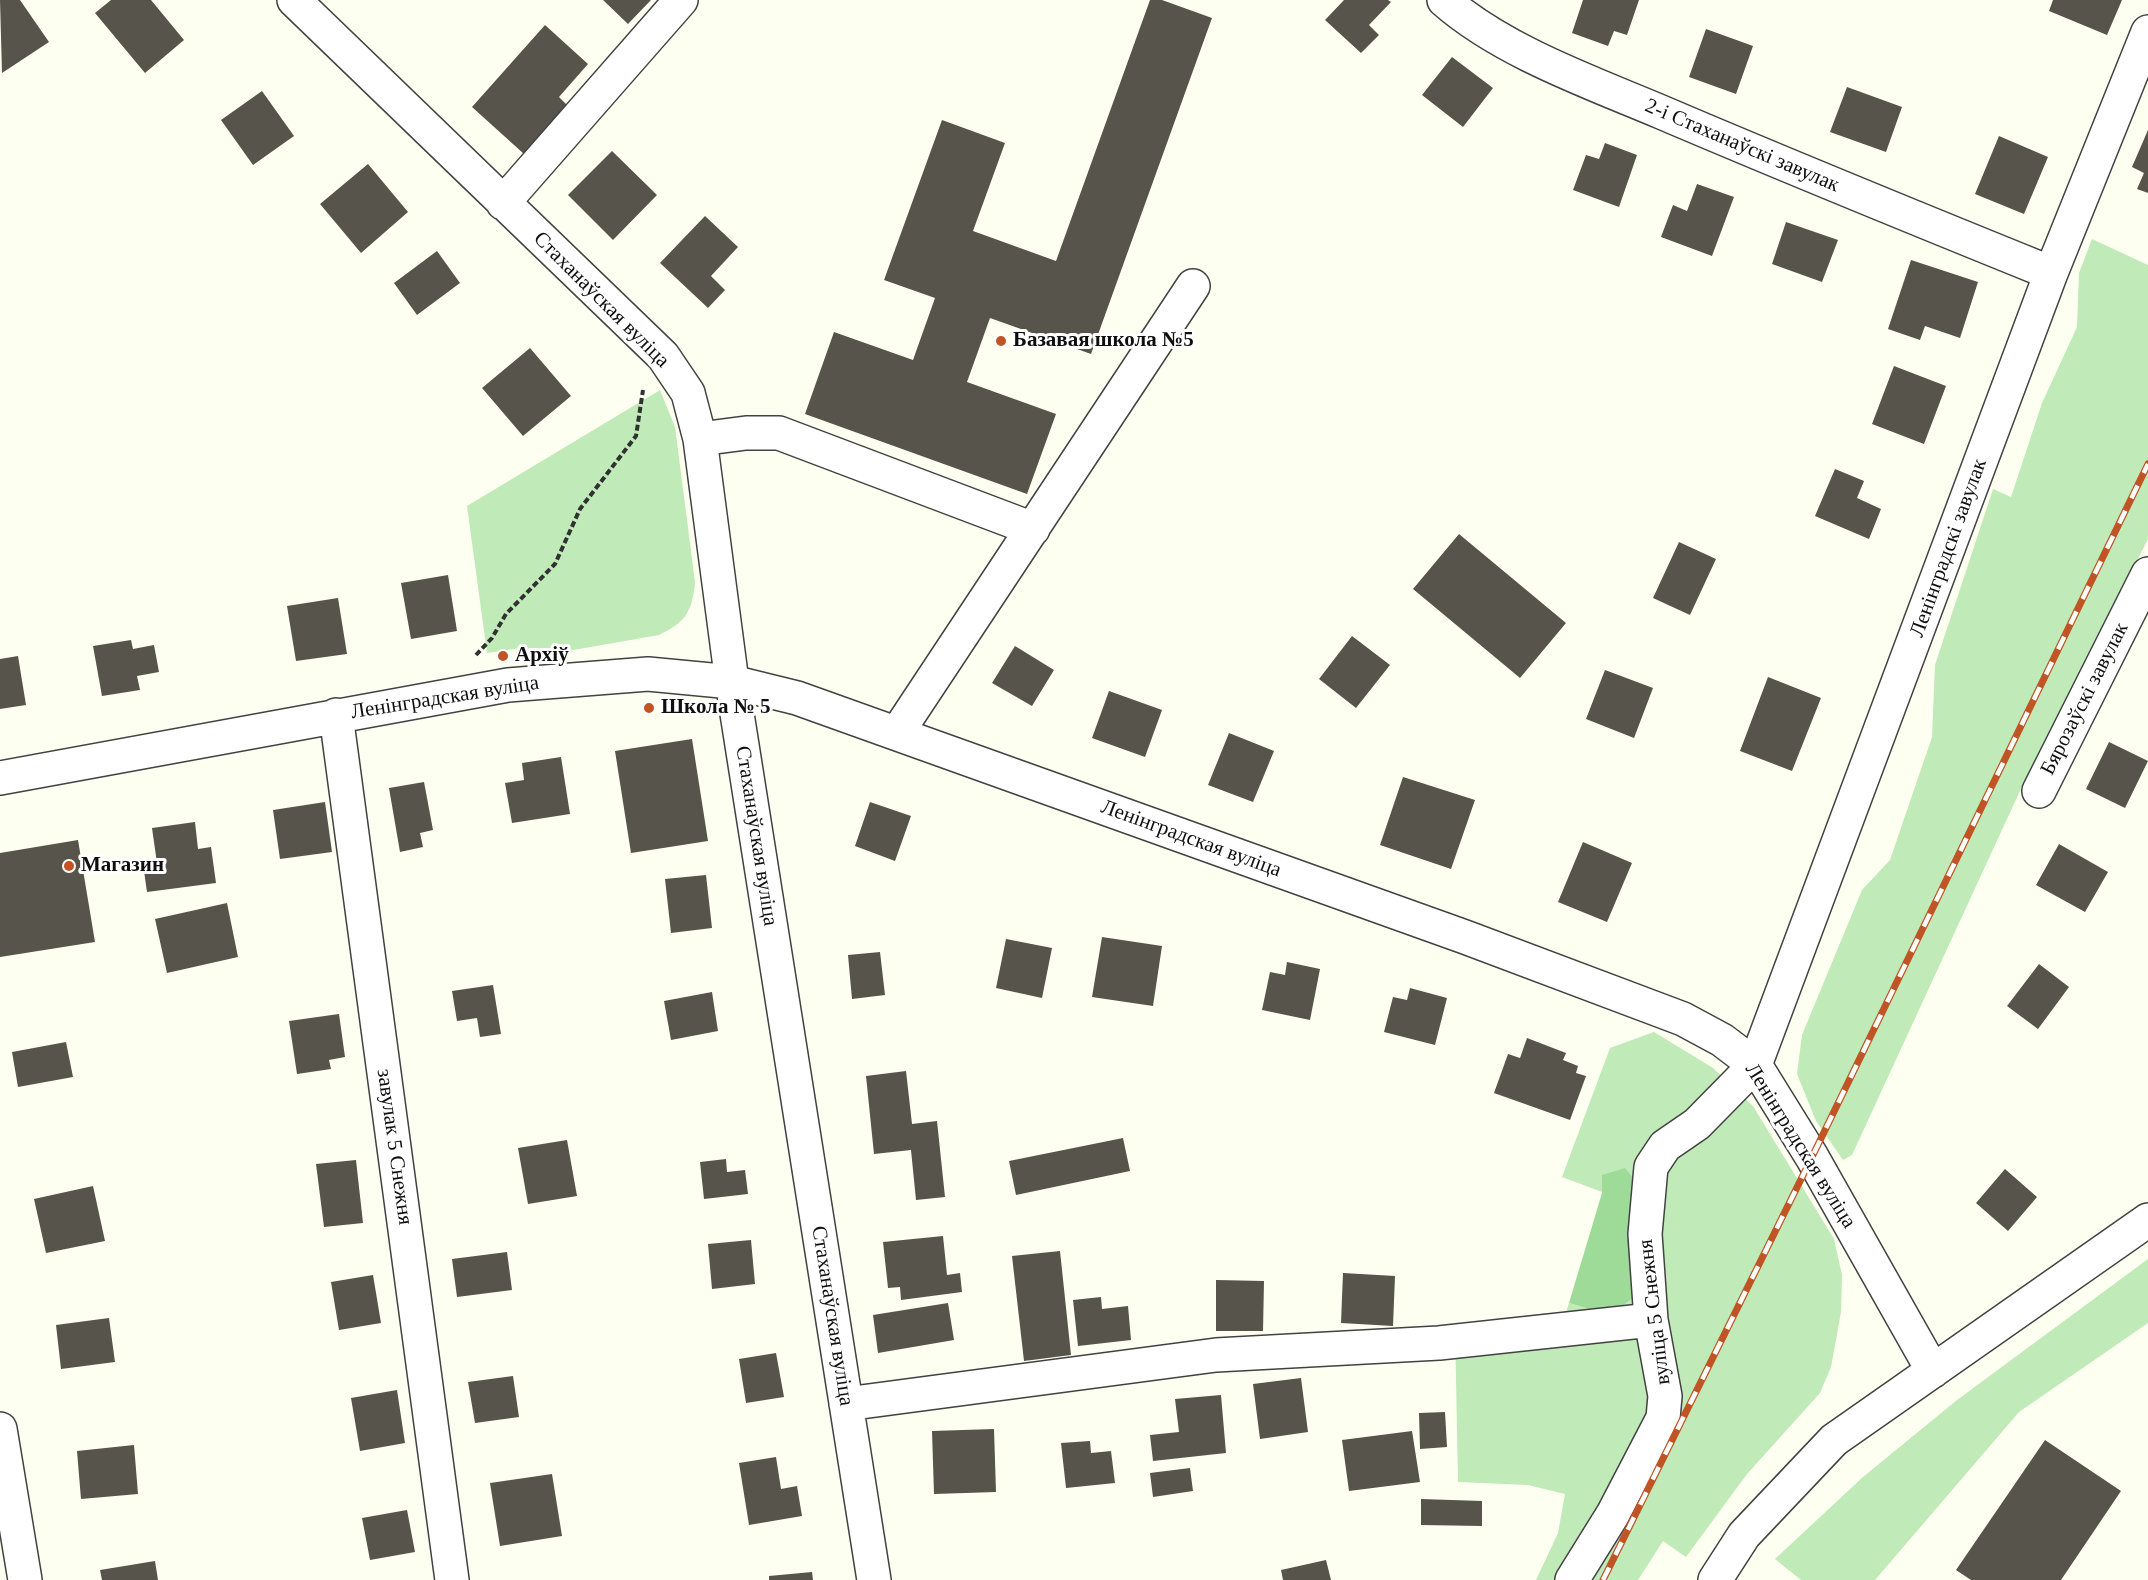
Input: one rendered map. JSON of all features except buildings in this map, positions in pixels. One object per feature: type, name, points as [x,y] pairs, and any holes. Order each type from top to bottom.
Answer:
[{"type":"street","name":"Стаханаўская вуліца","points":[[294,0],[663,356],[688,393],[700,440],[732,682],[874,1580]]},
{"type":"street","points":[[503,203],[681,0]]},
{"type":"street","name":"2-і Стаханаўскі завулак","points":[[1444,0],[1457,12],[1535,58],[1831,185],[2051,273]]},
{"type":"street","name":"Ленінградскі завулак","points":[[1755,1065],[2051,273],[2148,32]]},
{"type":"street","points":[[897,734],[1193,286]]},
{"type":"street","points":[[700,440],[746,433],[778,433],[1033,529]]},
{"type":"street","name":"Бярозаўскі завулак","points":[[2039,791],[2148,574]]},
{"type":"street","name":"Ленінградская вуліца","points":[[0,778],[508,685],[648,674],[732,682],[797,698],[1465,937],[1683,1019],[1722,1040],[1755,1065],[1812,1156],[1933,1371]]},
{"type":"street","name":"завулак 5 Снежня","points":[[336,715],[452,1580]]},
{"type":"street","name":"вуліца 5 Снежня","points":[[1572,1580],[1613,1514],[1663,1418],[1665,1396],[1651,1320],[1645,1234],[1651,1167],[1665,1146],[1697,1124],[1755,1065]]},
{"type":"street","points":[[1714,1580],[1744,1535],[1834,1440],[2148,1220]]},
{"type":"street","points":[[846,1404],[1216,1355],[1439,1343],[1651,1320]]},
{"type":"street","points":[[0,1429],[25,1580]]},
{"type":"path","points":[[446,696],[473,658],[492,638],[506,614],[555,564],[580,509],[636,436],[644,383],[663,356]]},
{"type":"green space","points":[[2092,239],[2148,265],[2148,539],[2019,793],[1852,1155],[1843,1160],[1816,1121],[1797,1074],[1802,1035],[1862,890],[1890,860],[1932,737],[1935,665],[1993,489],[2011,497],[2042,403],[2077,327],[2079,273]]},
{"type":"green space","points":[[660,390],[675,427],[695,582],[692,601],[686,615],[676,625],[659,635],[522,659],[521,648],[487,653],[467,506]]},
{"type":"green space","points":[[1654,1032],[1713,1068],[1753,1106],[1834,1239],[1842,1275],[1841,1312],[1831,1367],[1820,1393],[1747,1474],[1686,1557],[1663,1541],[1638,1580],[1536,1580],[1558,1533],[1565,1494],[1528,1485],[1458,1482],[1455,1327],[1564,1318],[1569,1303],[1610,1315],[1602,1175],[1602,1192],[1562,1177],[1610,1048]]},
{"type":"green space","points":[[1625,1168],[1642,1189],[1642,1291],[1610,1315],[1569,1303],[1602,1193],[1602,1175]]},
{"type":"green space","points":[[2148,1259],[2148,1323],[2019,1412],[1875,1580],[1801,1580],[1775,1559],[1863,1477],[1957,1400]]},
{"type":"railway","points":[[1603,1580],[1812,1157],[2148,464]]},
{"type":"place","name":"Базавая школа №5","points":[[1001,341]]},
{"type":"place","name":"Архіў","points":[[503,656]]},
{"type":"place","name":"Школа № 5","points":[[649,708]]},
{"type":"place","name":"Магазин","points":[[69,866]]}]
